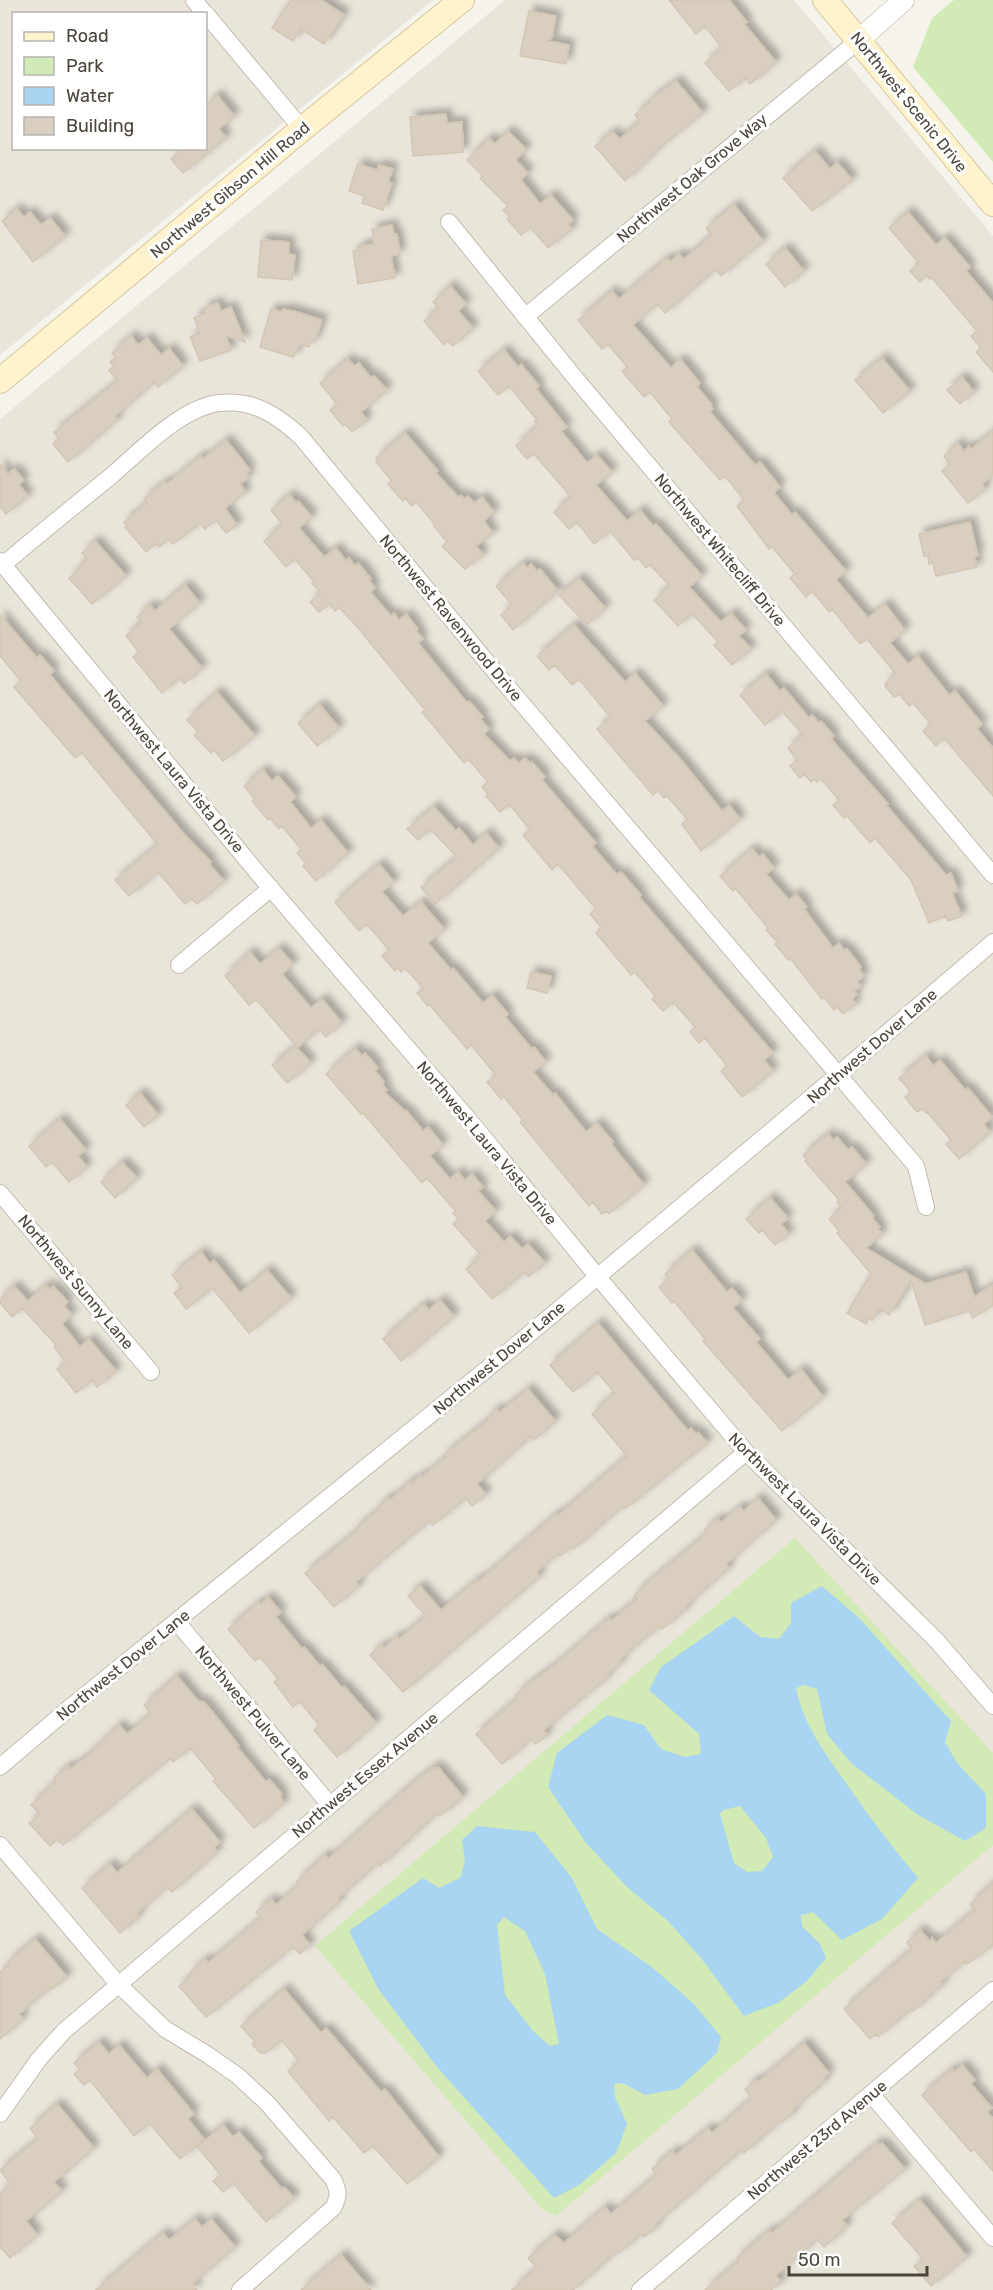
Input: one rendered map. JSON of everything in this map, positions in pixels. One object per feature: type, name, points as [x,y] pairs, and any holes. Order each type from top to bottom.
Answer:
[{"type":"main road","name":"Northwest Gibson Hill Road","points":[[0,381],[302,129],[462,0]]},
{"type":"main road","name":"Northwest Scenic Drive","points":[[825,0],[993,204]]},
{"type":"street","points":[[194,0],[203,12]]},
{"type":"street","points":[[859,40],[903,0]]},
{"type":"street","points":[[207,16],[302,129]]},
{"type":"street","name":"Northwest Oak Grove Way","points":[[525,317],[859,40]]},
{"type":"street","name":"Northwest Whitecliff Drive","points":[[449,222],[525,317],[993,875]]},
{"type":"street","name":"Northwest Ravenwood Drive","points":[[2,563],[166,430],[202,406],[246,403],[264,409],[282,419],[301,437],[489,664],[916,1166],[926,1207]]},
{"type":"street","name":"Northwest Laura Vista Drive","points":[[2,563],[271,888],[475,1127],[746,1452],[937,1641],[993,1706]]},
{"type":"street","points":[[179,965],[271,888]]},
{"type":"street","name":"Northwest Dover Lane","points":[[0,1767],[515,1346],[993,942]]},
{"type":"street","name":"Northwest Sunny Lane","points":[[0,1193],[152,1372]]},
{"type":"street","name":"Northwest Essex Avenue","points":[[0,2114],[39,2060],[64,2031],[746,1452]]},
{"type":"street","name":"Northwest Pulver Lane","points":[[177,1622],[330,1805]]},
{"type":"street","points":[[0,1845],[118,1984],[165,2029],[238,2076],[267,2103],[333,2179],[339,2198],[323,2219],[240,2290]]},
{"type":"street","name":"Northwest 23rd Avenue","points":[[640,2290],[993,1990]]},
{"type":"street","points":[[871,2094],[993,2238]]},
{"type":"shaded area","points":[[0,0],[433,0],[0,355]]},
{"type":"shaded area","points":[[505,0],[794,0],[993,236],[993,2290],[0,2290],[0,419]]},
{"type":"green space","points":[[954,0],[993,0],[993,162],[913,67],[932,18]]},
{"type":"green space","points":[[795,1538],[993,1753],[993,1845],[556,2216],[543,2210],[315,1946]]},
{"type":"water","points":[[822,1586],[860,1619],[951,1721],[945,1742],[957,1763],[986,1794],[986,1828],[965,1841],[918,1815],[851,1763],[827,1734],[817,1689],[804,1685],[796,1688],[804,1715],[824,1752],[873,1821],[918,1878],[882,1919],[842,1940],[813,1912],[801,1915],[802,1926],[820,1944],[826,1958],[807,1981],[778,2003],[744,2016],[701,1958],[668,1921],[627,1887],[586,1843],[548,1787],[557,1753],[607,1715],[644,1725],[661,1749],[685,1757],[701,1754],[699,1734],[649,1690],[661,1667],[734,1616],[760,1637],[779,1639],[791,1623],[791,1603]],"holes":[[[740,1806],[766,1838],[773,1857],[762,1871],[747,1872],[734,1863],[720,1814],[724,1810]]]},
{"type":"water","points":[[477,1826],[535,1832],[572,1878],[597,1929],[653,1968],[694,2004],[721,2037],[717,2053],[678,2089],[645,2095],[623,2083],[614,2084],[615,2097],[627,2124],[616,2153],[579,2185],[554,2198],[437,2067],[379,1990],[349,1931],[423,1878],[439,1888],[460,1878],[465,1862],[462,1840]],"holes":[[[504,1917],[525,1931],[545,1974],[559,2044],[550,2046],[533,2031],[505,1995],[497,1925]]]},
{"type":"building","points":[[291,0],[321,0],[344,15],[324,44],[301,29],[293,41],[272,28]]},
{"type":"building","points":[[669,0],[729,0],[747,22],[744,24],[776,62],[750,84],[745,78],[729,91],[705,63],[722,48],[705,26],[696,34]]},
{"type":"building","points":[[529,11],[556,16],[552,38],[548,41],[569,45],[566,64],[520,56]]},
{"type":"building","points":[[676,81],[703,113],[661,146],[625,181],[595,146],[613,132],[620,139],[640,121],[635,115],[650,100]]},
{"type":"building","points":[[217,95],[234,116],[219,129],[226,138],[183,173],[171,159],[182,150],[207,150],[207,104]]},
{"type":"building","points":[[446,114],[447,123],[462,122],[463,152],[413,156],[410,117]]},
{"type":"building","points":[[508,131],[526,149],[516,160],[528,173],[521,180],[540,204],[551,195],[573,220],[568,225],[572,229],[548,248],[530,227],[521,235],[507,219],[510,217],[503,210],[508,206],[480,178],[483,176],[467,160],[489,138],[495,144]]},
{"type":"building","points":[[815,151],[830,169],[837,162],[852,180],[812,211],[783,178]]},
{"type":"building","points":[[358,164],[377,170],[379,165],[393,169],[388,182],[392,183],[383,210],[362,203],[364,196],[349,191]]},
{"type":"building","points":[[734,205],[763,241],[721,276],[715,269],[665,313],[657,304],[633,325],[671,368],[680,359],[700,383],[697,387],[712,405],[710,406],[713,409],[710,412],[755,465],[760,462],[780,487],[774,493],[792,515],[795,512],[846,571],[836,580],[868,618],[885,604],[905,630],[890,643],[908,664],[918,656],[949,695],[955,691],[982,724],[977,729],[993,748],[993,796],[944,738],[936,746],[923,731],[931,724],[913,703],[909,706],[900,695],[894,697],[885,686],[887,685],[885,683],[896,674],[867,639],[860,644],[832,609],[829,612],[812,591],[806,597],[790,578],[795,574],[772,547],[769,549],[737,506],[744,500],[725,476],[720,480],[669,422],[672,419],[650,392],[644,397],[622,371],[627,367],[608,344],[602,349],[578,320],[612,291],[619,299],[667,258],[670,262],[679,254],[684,259],[712,235],[706,228]]},
{"type":"building","points":[[17,209],[24,217],[30,212],[41,225],[50,218],[65,236],[33,262],[2,221]]},
{"type":"building","points":[[908,212],[936,245],[945,238],[970,267],[966,271],[993,303],[993,372],[976,352],[981,348],[971,336],[977,331],[932,278],[930,279],[927,275],[920,282],[910,271],[919,263],[889,228]]},
{"type":"building","points":[[392,225],[394,235],[397,234],[400,254],[391,256],[395,278],[358,284],[353,251],[361,249],[361,246],[374,244],[372,229]]},
{"type":"building","points":[[261,240],[289,242],[289,254],[295,255],[292,280],[258,277]]},
{"type":"building","points":[[785,248],[804,271],[785,287],[766,264]]},
{"type":"building","points":[[450,286],[466,304],[458,311],[473,328],[453,346],[448,341],[444,345],[424,321],[439,308],[433,302]]},
{"type":"building","points":[[218,303],[221,311],[231,307],[245,342],[226,336],[231,350],[200,361],[190,337],[200,333],[194,318],[205,313],[204,308]]},
{"type":"building","points":[[271,309],[297,312],[322,320],[315,341],[311,340],[309,347],[300,344],[293,357],[260,347]]},
{"type":"building","points":[[131,336],[138,345],[147,338],[161,355],[169,348],[183,366],[158,387],[154,382],[115,416],[118,419],[68,462],[53,444],[59,438],[54,432],[118,381],[109,370],[114,366],[110,362],[116,357],[112,353]]},
{"type":"building","points":[[504,350],[518,367],[521,364],[539,386],[536,389],[567,427],[561,431],[587,463],[597,455],[612,472],[596,485],[627,521],[640,510],[653,526],[656,524],[702,576],[689,587],[721,622],[731,613],[746,630],[739,636],[751,649],[732,665],[714,645],[718,642],[696,618],[691,614],[678,626],[654,600],[670,586],[650,565],[646,568],[638,558],[634,560],[610,531],[594,544],[577,522],[569,529],[554,512],[571,497],[534,454],[527,459],[516,446],[538,425],[535,421],[537,420],[509,386],[498,395],[478,371]]},
{"type":"building","points":[[882,358],[910,391],[883,413],[855,380]]},
{"type":"building","points":[[348,359],[354,366],[359,363],[371,378],[374,376],[387,390],[361,412],[367,420],[352,432],[345,424],[343,426],[330,410],[337,404],[320,383]]},
{"type":"building","points":[[962,377],[974,392],[960,404],[947,390]]},
{"type":"building","points":[[993,432],[993,475],[982,484],[985,489],[968,503],[942,471],[950,464],[944,456],[958,443],[964,451],[969,446],[971,449]]},
{"type":"building","points":[[405,433],[458,497],[461,495],[464,499],[468,496],[474,503],[482,497],[494,512],[484,521],[493,533],[476,546],[483,555],[465,569],[442,546],[447,542],[433,525],[434,523],[416,502],[412,506],[405,498],[403,501],[388,484],[392,481],[376,462],[378,460],[376,458]]},
{"type":"building","points":[[226,440],[250,470],[246,473],[249,477],[240,484],[246,492],[225,508],[237,525],[226,533],[216,520],[205,529],[200,523],[173,544],[169,539],[159,547],[156,543],[146,552],[125,527],[127,526],[124,522],[147,503],[144,499],[165,482],[167,484],[201,456],[203,459]]},
{"type":"building","points":[[0,464],[8,474],[14,469],[24,480],[19,485],[28,496],[6,514],[0,506]]},
{"type":"building","points":[[290,495],[312,517],[299,528],[324,557],[336,548],[346,561],[349,558],[355,566],[358,563],[375,588],[370,592],[391,616],[394,613],[399,620],[406,614],[423,639],[418,643],[467,703],[469,701],[483,717],[480,719],[489,729],[484,734],[510,761],[514,758],[519,763],[525,758],[531,764],[532,762],[545,777],[542,780],[596,843],[592,846],[617,875],[621,872],[641,895],[639,897],[773,1053],[764,1060],[773,1071],[742,1097],[721,1071],[727,1066],[705,1038],[699,1043],[690,1032],[695,1027],[673,1002],[663,1011],[652,999],[655,996],[635,972],[631,975],[596,933],[601,927],[590,914],[596,909],[558,864],[552,870],[523,835],[530,830],[511,806],[509,805],[500,812],[486,796],[488,794],[482,787],[488,782],[468,759],[464,763],[422,712],[425,710],[359,629],[339,607],[335,611],[329,604],[319,612],[310,602],[321,593],[312,583],[314,582],[295,559],[286,567],[264,541],[283,525],[271,510]]},
{"type":"building","points":[[970,522],[978,556],[974,556],[977,567],[936,576],[933,563],[929,564],[928,556],[924,556],[919,534]]},
{"type":"building","points":[[95,541],[126,576],[92,604],[69,578],[81,568],[79,565],[87,559],[82,553]]},
{"type":"building","points":[[523,563],[527,568],[531,564],[537,571],[540,569],[558,591],[513,630],[501,615],[512,605],[496,586]]},
{"type":"building","points":[[579,578],[605,608],[587,625],[559,595]]},
{"type":"building","points":[[185,585],[200,603],[169,629],[202,668],[184,684],[179,678],[162,693],[133,657],[139,652],[126,636],[142,622],[137,617],[150,605],[155,611]]},
{"type":"building","points":[[0,615],[37,658],[40,655],[54,671],[50,675],[184,834],[211,862],[209,864],[224,881],[197,904],[192,899],[185,904],[158,872],[129,896],[115,880],[158,845],[82,753],[75,758],[14,687],[21,681],[0,656]]},
{"type":"building","points":[[574,625],[625,682],[635,673],[663,706],[645,721],[682,761],[722,811],[729,805],[740,819],[701,851],[682,824],[687,819],[667,796],[664,798],[658,791],[653,795],[597,729],[611,718],[579,679],[572,685],[555,665],[549,670],[537,656]]},
{"type":"building","points":[[766,674],[780,691],[784,688],[809,718],[812,715],[819,723],[821,721],[834,736],[831,739],[888,804],[886,805],[946,875],[951,873],[958,891],[952,893],[962,916],[948,921],[946,916],[929,923],[911,880],[875,838],[870,843],[847,816],[844,818],[833,805],[839,800],[821,779],[817,782],[814,779],[811,782],[804,774],[800,778],[790,766],[797,760],[788,748],[803,735],[782,711],[765,725],[740,695]]},
{"type":"building","points":[[217,692],[255,736],[223,761],[214,750],[211,753],[194,735],[198,732],[187,720]]},
{"type":"building","points":[[320,705],[339,728],[317,746],[298,723]]},
{"type":"building","points":[[263,770],[272,781],[278,776],[296,797],[290,802],[311,828],[321,820],[348,853],[316,881],[303,866],[306,863],[297,853],[301,849],[282,826],[279,829],[270,818],[268,820],[252,801],[255,799],[244,786]]},
{"type":"building","points":[[434,807],[456,831],[459,828],[473,845],[486,833],[499,848],[435,904],[421,887],[457,857],[430,829],[418,840],[407,829]]},
{"type":"building","points":[[752,849],[759,857],[763,854],[774,868],[766,874],[789,900],[796,894],[807,907],[804,909],[833,948],[839,943],[844,950],[847,949],[861,967],[859,969],[864,976],[857,982],[861,986],[854,991],[857,994],[852,999],[856,1004],[843,1014],[837,1007],[834,1010],[824,997],[822,999],[790,958],[788,960],[775,944],[777,942],[766,930],[768,928],[735,888],[733,891],[720,876]]},
{"type":"building","points":[[379,864],[394,882],[382,892],[403,916],[421,902],[444,929],[428,943],[483,1003],[492,995],[508,1014],[505,1017],[546,1062],[533,1072],[553,1095],[555,1093],[586,1132],[597,1123],[644,1185],[609,1214],[607,1211],[602,1214],[593,1202],[589,1206],[520,1122],[523,1120],[504,1097],[501,1099],[487,1082],[496,1075],[471,1045],[467,1049],[429,1004],[428,1006],[417,993],[423,988],[405,968],[401,972],[398,968],[395,971],[382,956],[389,950],[367,924],[359,931],[335,902]]},
{"type":"building","points":[[279,948],[293,964],[282,974],[311,1008],[322,999],[342,1023],[326,1037],[319,1029],[297,1048],[311,1063],[287,1083],[272,1065],[297,1047],[256,999],[249,1005],[225,976],[250,952],[260,964]]},
{"type":"building","points":[[531,972],[551,976],[547,993],[527,988]]},
{"type":"building","points":[[355,1048],[362,1056],[365,1053],[378,1068],[375,1071],[384,1082],[382,1084],[387,1090],[384,1092],[406,1110],[423,1131],[428,1127],[443,1145],[430,1156],[450,1179],[458,1172],[465,1180],[472,1174],[483,1187],[478,1191],[496,1211],[485,1221],[504,1242],[510,1236],[522,1249],[528,1244],[545,1263],[528,1277],[524,1272],[492,1299],[466,1269],[481,1255],[453,1224],[459,1219],[453,1213],[456,1212],[427,1178],[422,1183],[363,1113],[361,1114],[326,1074]]},
{"type":"building","points":[[926,1056],[933,1066],[940,1060],[965,1090],[968,1088],[992,1117],[984,1124],[990,1132],[959,1159],[946,1144],[951,1140],[927,1112],[922,1109],[917,1112],[905,1097],[911,1092],[899,1078]]},
{"type":"building","points":[[140,1093],[158,1115],[144,1127],[126,1105]]},
{"type":"building","points":[[60,1119],[86,1150],[78,1156],[87,1167],[69,1182],[52,1162],[46,1167],[29,1146]]},
{"type":"building","points":[[828,1134],[833,1140],[837,1137],[848,1150],[852,1147],[866,1164],[845,1182],[874,1216],[872,1218],[880,1227],[878,1229],[882,1234],[866,1248],[925,1284],[966,1272],[974,1297],[993,1285],[993,1305],[973,1318],[969,1311],[925,1325],[911,1280],[889,1315],[879,1309],[872,1320],[869,1318],[866,1324],[847,1313],[871,1274],[837,1233],[839,1231],[829,1219],[842,1208],[837,1202],[839,1200],[805,1161],[807,1159],[803,1155]]},
{"type":"building","points":[[122,1162],[137,1178],[115,1198],[101,1182]]},
{"type":"building","points":[[770,1198],[788,1218],[781,1224],[789,1234],[775,1245],[762,1230],[759,1233],[746,1219]]},
{"type":"building","points":[[692,1250],[727,1292],[732,1288],[742,1300],[733,1308],[760,1339],[756,1342],[788,1380],[801,1369],[823,1397],[782,1431],[703,1341],[705,1339],[674,1301],[672,1303],[659,1287],[669,1279],[665,1274]]},
{"type":"building","points":[[201,1252],[210,1264],[214,1260],[240,1293],[267,1270],[291,1298],[249,1333],[212,1288],[186,1309],[174,1293],[182,1287],[172,1275]]},
{"type":"building","points":[[46,1285],[50,1290],[53,1286],[68,1302],[64,1306],[72,1315],[62,1324],[80,1347],[89,1339],[116,1371],[97,1387],[92,1380],[76,1393],[57,1369],[65,1361],[54,1347],[56,1345],[22,1308],[12,1317],[0,1303],[0,1299],[14,1286],[28,1301]]},
{"type":"building","points":[[440,1300],[454,1316],[401,1361],[383,1339],[424,1304],[429,1310]]},
{"type":"building","points":[[598,1323],[688,1431],[691,1428],[696,1434],[698,1432],[707,1443],[626,1508],[624,1506],[611,1516],[573,1549],[571,1547],[560,1556],[558,1554],[536,1572],[540,1576],[403,1692],[370,1655],[382,1645],[384,1648],[397,1636],[399,1639],[426,1616],[408,1596],[420,1586],[441,1610],[478,1579],[479,1581],[627,1456],[592,1414],[615,1393],[597,1372],[573,1392],[550,1365]]},
{"type":"building","points":[[528,1389],[555,1421],[534,1440],[531,1436],[477,1484],[486,1495],[472,1506],[466,1498],[433,1525],[429,1521],[356,1582],[359,1586],[334,1607],[305,1573],[357,1531],[355,1529],[378,1510],[377,1508],[387,1499],[392,1498],[411,1481],[412,1483],[421,1475],[422,1477],[446,1457],[444,1455],[488,1420],[487,1418],[497,1409],[500,1412]]},
{"type":"building","points":[[758,1498],[776,1520],[726,1564],[729,1568],[685,1606],[687,1608],[662,1629],[659,1626],[619,1660],[621,1663],[606,1675],[608,1677],[544,1730],[547,1735],[536,1744],[531,1739],[502,1764],[476,1734],[517,1699],[515,1696],[526,1686],[556,1664],[609,1618],[611,1621],[637,1599],[634,1596],[640,1589],[697,1542],[707,1532],[705,1529],[718,1519],[720,1522],[723,1521],[740,1507],[744,1511]]},
{"type":"building","points":[[268,1597],[281,1612],[276,1617],[302,1649],[304,1647],[320,1666],[322,1664],[342,1688],[344,1686],[376,1723],[337,1757],[314,1730],[319,1725],[300,1702],[293,1707],[274,1682],[278,1679],[260,1657],[255,1661],[228,1629]]},
{"type":"building","points":[[177,1676],[199,1702],[205,1703],[266,1782],[269,1779],[282,1794],[280,1796],[284,1803],[254,1828],[213,1781],[216,1779],[190,1748],[173,1762],[170,1758],[63,1845],[57,1839],[50,1846],[29,1823],[40,1814],[31,1805],[56,1781],[54,1778],[68,1766],[70,1769],[85,1758],[119,1725],[127,1734],[151,1714],[144,1705]]},
{"type":"building","points":[[434,1767],[436,1769],[438,1767],[463,1797],[440,1816],[437,1813],[380,1866],[378,1863],[338,1898],[340,1901],[302,1935],[310,1945],[300,1954],[293,1947],[206,2017],[179,1986],[192,1975],[191,1972],[205,1959],[208,1963],[261,1918],[256,1912],[271,1899],[276,1905],[300,1884],[297,1881],[325,1855],[328,1859],[409,1786]]},
{"type":"building","points":[[192,1809],[220,1842],[214,1848],[217,1852],[172,1892],[167,1887],[136,1914],[139,1916],[120,1933],[82,1888],[110,1864],[117,1873]]},
{"type":"building","points":[[993,1883],[993,1945],[967,1964],[965,1961],[940,1982],[943,1984],[913,2011],[911,2009],[878,2037],[876,2034],[870,2039],[844,2009],[912,1949],[907,1942],[920,1930],[930,1941],[932,1938],[936,1943],[975,1910],[970,1904]]},
{"type":"building","points":[[35,1939],[67,1977],[52,1989],[50,1987],[19,2014],[23,2019],[0,2039],[0,1972]]},
{"type":"building","points":[[284,1989],[321,2033],[326,2028],[381,2092],[385,2089],[439,2157],[407,2184],[373,2146],[364,2153],[333,2117],[329,2121],[288,2071],[299,2061],[281,2040],[266,2053],[260,2053],[252,2044],[255,2042],[241,2026]]},
{"type":"building","points":[[99,2042],[109,2054],[119,2045],[147,2078],[157,2069],[194,2114],[188,2119],[204,2139],[180,2159],[149,2123],[134,2136],[90,2080],[84,2085],[74,2074],[80,2069],[74,2063]]},
{"type":"building","points":[[804,2043],[829,2073],[823,2079],[825,2081],[792,2110],[794,2112],[782,2122],[781,2120],[744,2153],[741,2150],[655,2224],[657,2226],[644,2237],[641,2234],[619,2253],[617,2251],[573,2290],[512,2290],[537,2268],[528,2258],[555,2235],[564,2243],[605,2207],[611,2214],[657,2175],[652,2169],[673,2151],[676,2155],[708,2128],[712,2133],[752,2098],[745,2089],[756,2080],[758,2082]]},
{"type":"building","points":[[962,2065],[975,2080],[971,2084],[992,2108],[987,2112],[993,2118],[993,2171],[974,2149],[971,2152],[922,2095],[952,2069],[954,2072]]},
{"type":"building","points":[[57,2104],[94,2148],[54,2182],[62,2191],[26,2221],[37,2235],[10,2258],[0,2247],[0,2193],[10,2184],[0,2170],[38,2139],[30,2128]]},
{"type":"building","points":[[223,2125],[233,2137],[239,2132],[262,2158],[258,2161],[282,2189],[284,2187],[294,2198],[266,2222],[233,2183],[223,2192],[213,2181],[221,2175],[197,2147]]},
{"type":"building","points":[[877,2143],[879,2145],[882,2143],[905,2169],[842,2220],[847,2226],[824,2247],[817,2239],[776,2275],[781,2282],[771,2290],[705,2290],[739,2261],[737,2258],[770,2230],[772,2233]]},
{"type":"building","points":[[920,2200],[967,2257],[931,2286],[914,2266],[923,2259],[892,2223]]},
{"type":"building","points":[[195,2219],[202,2227],[211,2219],[235,2247],[192,2284],[197,2290],[96,2290],[163,2233],[169,2240]]},
{"type":"building","points":[[341,2255],[371,2290],[301,2290]]}]
